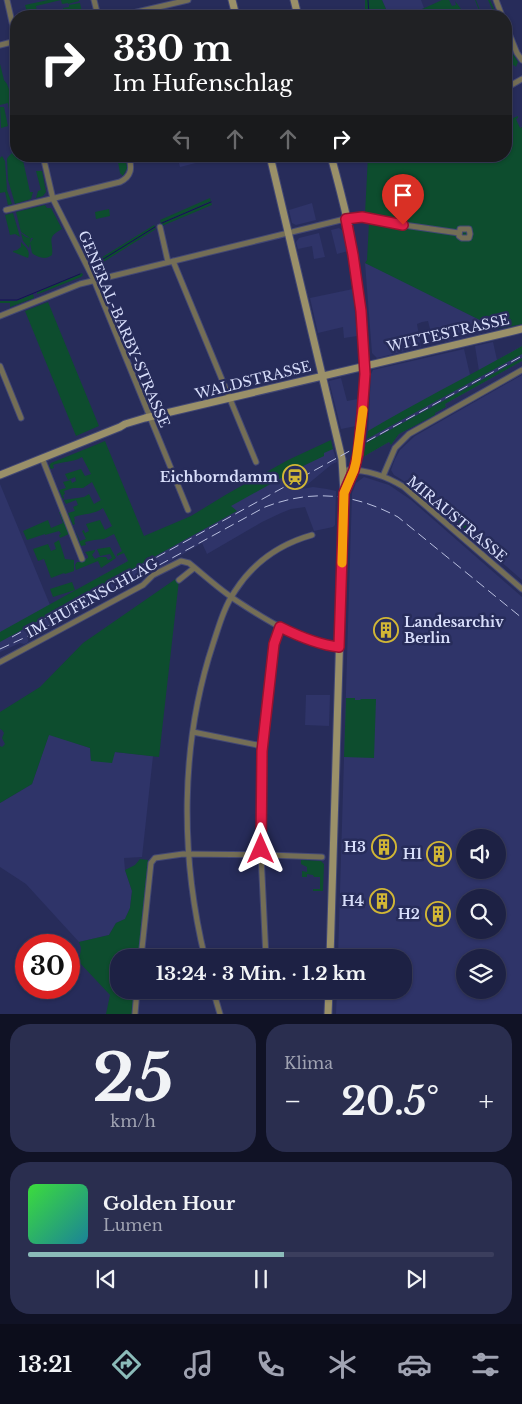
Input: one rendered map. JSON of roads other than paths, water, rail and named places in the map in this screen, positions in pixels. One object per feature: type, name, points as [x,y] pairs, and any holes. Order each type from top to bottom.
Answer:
[{"type":"main road","points":[[271,162],[343,470],[344,493],[340,531],[338,697],[330,949]]},
{"type":"main road","points":[[333,162],[346,219],[358,292],[364,366],[360,436],[354,470],[344,493]]},
{"type":"main road","name":"WITTESTRASSE","points":[[322,376],[522,329]]},
{"type":"main road","name":"WALDSTRASSE","points":[[0,475],[120,427],[322,376]]},
{"type":"main road","points":[[328,999],[328,1014]]},
{"type":"street","points":[[7,0],[10,13]]},
{"type":"street","points":[[141,10],[169,2],[188,0]]},
{"type":"street","points":[[512,40],[522,60]]},
{"type":"street","name":"GENERAL-BARBY-STRASSE","points":[[45,162],[53,198],[94,280],[188,510]]},
{"type":"street","points":[[6,210],[122,181],[131,171],[130,162]]},
{"type":"street","points":[[0,316],[94,280],[354,217],[459,233]]},
{"type":"street","points":[[160,227],[170,262],[256,462]]},
{"type":"street","points":[[0,366],[21,418]]},
{"type":"street","points":[[383,476],[395,448],[409,434],[522,370]]},
{"type":"street","points":[[42,458],[82,559]]},
{"type":"street","name":"MIRAUSTRASSE","points":[[343,470],[354,470],[383,476],[398,484],[413,494],[522,589]]},
{"type":"street","points":[[203,949],[188,855],[188,798],[194,732],[210,656],[224,612],[246,576],[264,559],[285,545],[312,535]]},
{"type":"street","name":"IM HUFENSCHLAG","points":[[0,662],[143,585],[153,576],[181,561],[194,568]]},
{"type":"street","points":[[179,580],[194,568],[232,597],[280,627],[308,639],[339,647]]},
{"type":"street","points":[[266,949],[261,854],[262,746],[274,644],[280,627]]},
{"type":"street","points":[[194,732],[262,746]]},
{"type":"street","points":[[142,949],[151,863],[156,858],[188,855],[261,854],[322,857]]},
{"type":"street","points":[[135,1014],[137,999]]},
{"type":"street","points":[[216,999],[220,1014]]},
{"type":"waterway","points":[[368,0],[369,10]]},
{"type":"waterway","points":[[162,223],[211,202]]},
{"type":"waterway","points":[[97,263],[155,227]]},
{"type":"waterway","points":[[0,300],[17,300],[80,274]]},
{"type":"railway","points":[[12,637],[522,356]]},
{"type":"railway","points":[[0,649],[39,631],[265,507],[282,501],[316,496],[332,496],[365,503],[398,517],[522,618]]},
{"type":"place","name":"Eichborndamm","points":[[295,477]]},
{"type":"place","name":"Landesarchiv Berlin","points":[[386,630]]},
{"type":"place","name":"H3","points":[[384,847]]},
{"type":"place","name":"H1","points":[[439,854]]},
{"type":"place","name":"H4","points":[[382,901]]},
{"type":"place","name":"H2","points":[[438,914]]}]
